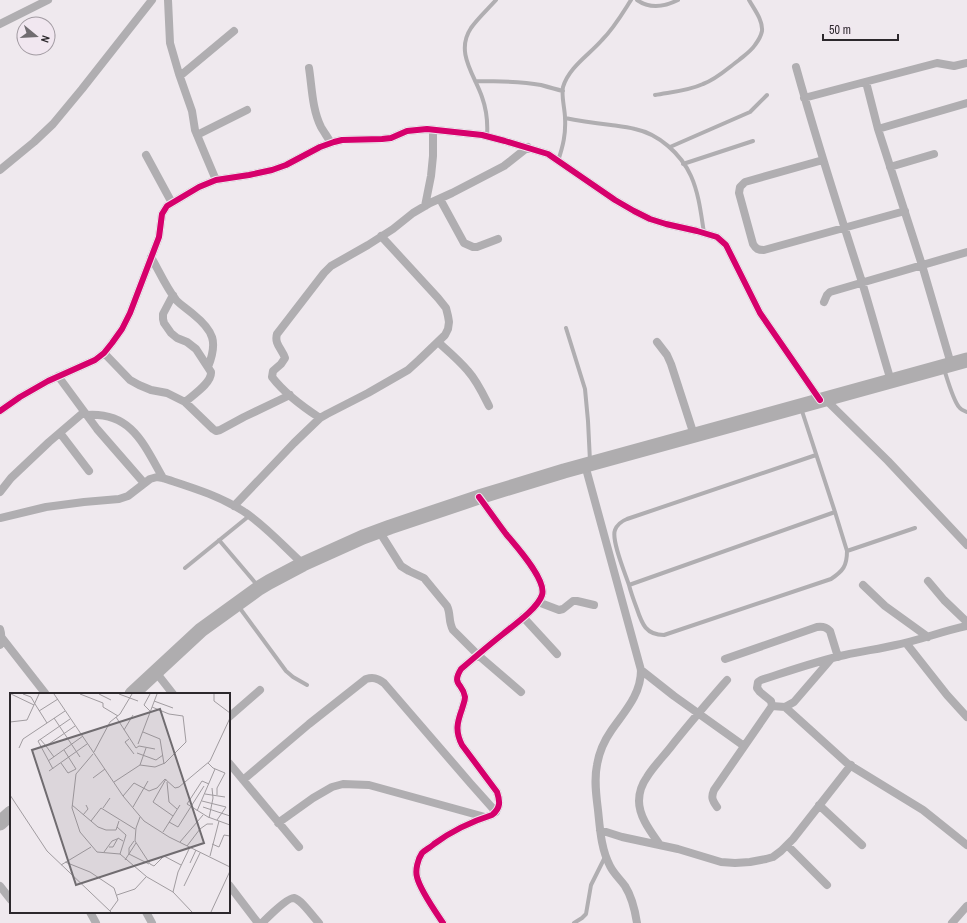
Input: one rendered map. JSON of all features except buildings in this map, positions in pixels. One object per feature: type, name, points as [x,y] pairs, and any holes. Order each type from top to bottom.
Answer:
[{"type":"highway","points":[[133,693],[201,630],[259,588],[303,564],[379,531],[479,497],[587,464],[967,360]]},
{"type":"street","points":[[0,24],[48,0]]},
{"type":"street","points":[[0,170],[53,124],[152,0]]},
{"type":"street","points":[[168,0],[170,43],[192,111],[197,135],[216,180]]},
{"type":"street","points":[[180,76],[234,31]]},
{"type":"street","points":[[804,98],[937,63],[954,66],[967,63]]},
{"type":"street","points":[[796,67],[804,98],[891,381]]},
{"type":"street","points":[[309,68],[318,118],[331,143]]},
{"type":"street","points":[[866,82],[878,129],[922,265],[947,365]]},
{"type":"street","points":[[878,129],[967,103]]},
{"type":"street","points":[[197,135],[247,110]]},
{"type":"street","points":[[0,411],[48,380],[95,360],[112,344],[130,313],[159,237],[162,214],[167,206],[172,203],[216,180],[272,170],[286,165],[320,147],[342,140],[391,138],[407,132],[421,130],[487,136],[548,154],[597,188],[650,219],[717,237],[726,245],[760,313],[823,400],[888,461],[967,545]]},
{"type":"street","points":[[425,206],[431,176],[434,130]]},
{"type":"street","points":[[320,418],[290,395],[272,377],[273,371],[285,358],[276,342],[277,334],[324,273],[332,266],[381,236],[425,206],[504,166],[528,147]]},
{"type":"street","points":[[890,167],[934,154]]},
{"type":"street","points":[[146,155],[172,203]]},
{"type":"street","points":[[823,160],[745,182],[740,187],[739,193],[753,244],[758,250],[764,250],[904,211]]},
{"type":"street","points":[[440,199],[464,243],[473,248],[498,239]]},
{"type":"street","points":[[234,506],[320,418],[408,370],[445,335],[449,322],[446,308],[381,236]]},
{"type":"street","points":[[824,302],[830,292],[967,252]]},
{"type":"street","points":[[151,257],[173,295],[182,306],[208,328],[214,346],[208,367]]},
{"type":"street","points":[[173,295],[163,314],[164,323],[171,333],[177,338],[187,342],[196,349],[211,372],[209,380],[204,386],[185,402]]},
{"type":"street","points":[[438,342],[460,362],[477,383],[489,406]]},
{"type":"street","points":[[657,342],[667,355],[671,364],[694,435]]},
{"type":"street","points":[[104,353],[130,380],[139,386],[167,393],[185,402],[216,431],[290,395]]},
{"type":"street","points":[[58,376],[97,429],[144,483]]},
{"type":"street","points":[[0,492],[11,478],[60,433],[86,413],[106,416],[124,424],[140,439],[163,478]]},
{"type":"street","points":[[60,433],[89,471]]},
{"type":"street","points":[[587,464],[641,670],[638,691],[632,702],[610,732],[597,764],[595,776],[600,830],[605,856],[611,869],[624,885],[630,896],[635,910],[637,923]]},
{"type":"street","points":[[0,518],[46,507],[119,499],[128,496],[150,479],[157,477],[206,492],[234,506],[267,530],[303,564]]},
{"type":"street","points":[[443,923],[419,884],[416,876],[422,853],[446,835],[464,825],[492,815],[499,808],[500,804],[497,792],[462,745],[459,738],[457,732],[457,722],[465,698],[464,693],[457,683],[457,678],[461,669],[523,617],[538,602],[542,596],[543,590],[541,582],[524,555],[506,534],[479,497]]},
{"type":"street","points":[[379,531],[401,566],[424,578],[449,610],[449,620],[453,630],[478,655],[521,692]]},
{"type":"street","points":[[928,581],[944,600],[967,622]]},
{"type":"street","points":[[863,586],[885,606],[928,637]]},
{"type":"street","points":[[538,602],[558,610],[563,609],[573,601],[594,605]]},
{"type":"street","points":[[523,617],[557,654]]},
{"type":"street","points":[[725,659],[822,626],[830,631],[835,657]]},
{"type":"street","points":[[772,706],[771,701],[757,688],[758,682],[761,680],[835,657],[906,643],[967,626]]},
{"type":"street","points":[[0,629],[1,642],[45,693]]},
{"type":"street","points":[[906,643],[947,695],[967,717]]},
{"type":"street","points":[[772,706],[786,707],[794,702],[835,657]]},
{"type":"street","points":[[641,670],[674,696],[744,746]]},
{"type":"street","points":[[155,671],[173,693]]},
{"type":"street","points":[[243,780],[309,724],[366,679],[373,677],[384,682],[496,812]]},
{"type":"street","points":[[660,845],[646,823],[639,801],[646,777],[727,680]]},
{"type":"street","points":[[230,717],[260,690]]},
{"type":"street","points":[[717,806],[713,802],[712,798],[714,790],[772,706]]},
{"type":"street","points":[[786,707],[816,736],[851,765],[923,810],[967,845]]},
{"type":"street","points":[[230,764],[299,848]]},
{"type":"street","points":[[600,830],[622,837],[694,853],[715,860],[735,863],[750,862],[773,857],[793,839],[851,765]]},
{"type":"street","points":[[278,823],[313,798],[332,787],[343,784],[369,785],[486,817]]},
{"type":"street","points":[[819,805],[862,845]]},
{"type":"street","points":[[787,845],[827,885]]},
{"type":"street","points":[[0,886],[10,899]]},
{"type":"street","points":[[230,886],[258,923]]},
{"type":"street","points":[[262,923],[291,898],[294,898],[302,903],[319,923]]},
{"type":"street","points":[[952,923],[967,906]]},
{"type":"street","points":[[91,913],[96,923]]},
{"type":"street","points":[[147,913],[152,923]]},
{"type":"lane","points":[[487,136],[488,116],[482,96],[467,63],[465,49],[466,38],[471,28],[496,0]]},
{"type":"lane","points":[[558,160],[564,146],[565,118],[563,91],[568,77],[575,66],[614,27],[631,0]]},
{"type":"lane","points":[[637,0],[647,5],[655,6],[663,6],[678,0]]},
{"type":"lane","points":[[655,95],[688,89],[704,84],[715,78],[755,45],[762,31],[758,17],[749,0]]},
{"type":"lane","points":[[475,81],[506,81],[524,83],[540,85],[563,91]]},
{"type":"lane","points":[[670,147],[750,112],[767,95]]},
{"type":"lane","points":[[565,118],[635,129],[646,133],[670,147],[691,176],[700,209],[704,233]]},
{"type":"lane","points":[[683,164],[753,141]]},
{"type":"lane","points":[[566,328],[585,389],[588,422],[587,464]]},
{"type":"lane","points":[[947,365],[956,401],[959,408],[967,412]]},
{"type":"lane","points":[[800,406],[835,512],[847,551],[847,558],[844,567],[831,579],[664,635],[651,633],[641,622],[616,545],[614,536],[615,529],[620,523],[627,518],[816,455]]},
{"type":"lane","points":[[629,585],[835,512]]},
{"type":"lane","points":[[185,568],[249,516]]},
{"type":"lane","points":[[847,551],[915,528]]},
{"type":"lane","points":[[219,540],[259,588]]},
{"type":"lane","points":[[236,604],[286,671],[293,677],[307,684]]},
{"type":"lane","points":[[574,923],[586,914],[592,885],[605,856]]},
{"type":"cycle path","points":[[0,411],[20,397],[48,381],[95,360],[104,353],[122,329],[130,313],[159,237],[162,214],[167,206],[199,187],[216,180],[272,170],[286,165],[320,147],[334,142],[342,140],[391,138],[407,131],[427,129],[482,135],[548,154],[615,200],[650,219],[717,237],[726,245],[760,313],[820,400]]},
{"type":"cycle path","points":[[443,923],[421,888],[417,877],[417,865],[421,855],[441,839],[455,831],[492,815],[497,810],[499,804],[497,792],[462,745],[458,735],[458,723],[465,697],[464,692],[457,681],[458,674],[461,669],[531,611],[542,595],[540,581],[530,563],[506,534],[479,497]]}]
